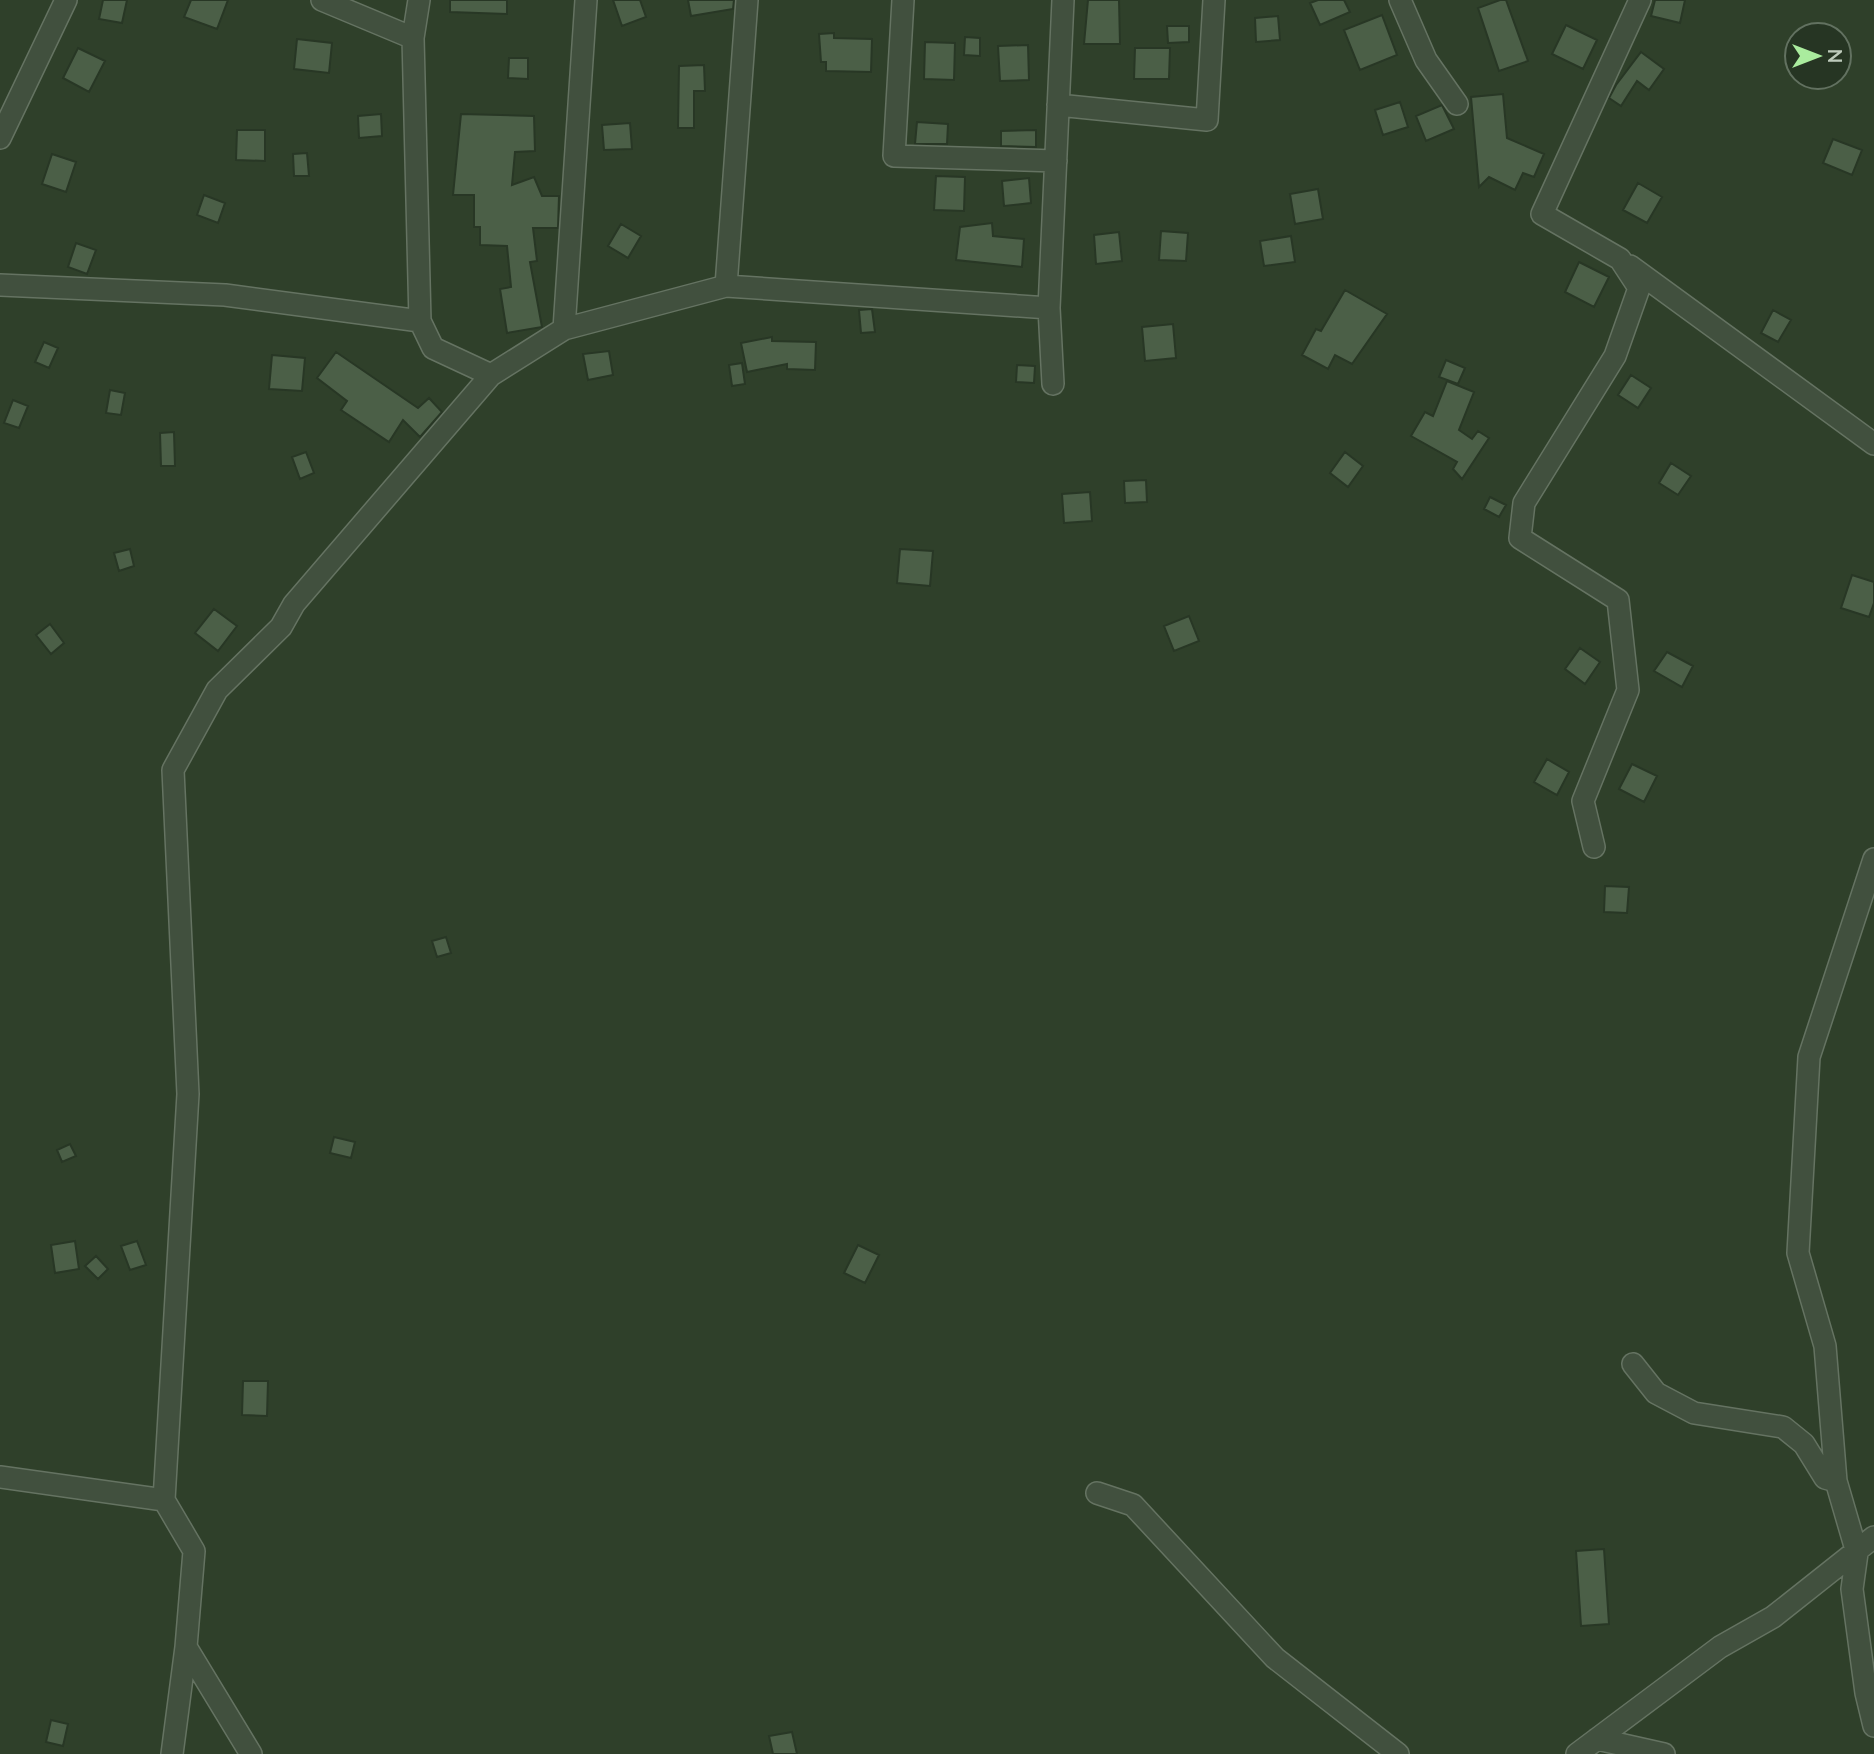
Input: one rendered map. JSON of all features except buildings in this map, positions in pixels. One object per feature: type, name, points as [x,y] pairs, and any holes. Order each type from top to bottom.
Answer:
[{"type":"street","points":[[0,138],[66,0]]},
{"type":"street","points":[[322,0],[414,38]]},
{"type":"street","points":[[419,0],[414,38],[420,321],[433,348],[491,375]]},
{"type":"street","points":[[564,329],[586,0]]},
{"type":"street","points":[[726,286],[747,0]]},
{"type":"street","points":[[903,0],[894,156],[1056,161]]},
{"type":"street","points":[[1053,384],[1049,308],[1063,0]]},
{"type":"street","points":[[1058,105],[1207,120],[1214,0]]},
{"type":"street","points":[[1401,0],[1426,60],[1457,104]]},
{"type":"street","points":[[1640,0],[1542,214],[1620,259],[1874,444]]},
{"type":"street","points":[[1594,847],[1583,801],[1628,690],[1618,600],[1520,538],[1524,503],[1615,356],[1639,288],[1620,259]]},
{"type":"street","points":[[0,285],[225,295],[420,321]]},
{"type":"street","points":[[172,1754],[186,1647],[194,1551],[164,1500],[188,1094],[173,771],[217,690],[281,628],[293,604],[491,375],[564,329],[726,286],[1049,308]]},
{"type":"street","points":[[1874,859],[1809,1057],[1798,1254],[1825,1346],[1836,1481],[1857,1553],[1852,1589],[1866,1693],[1874,1726]]},
{"type":"street","points":[[1633,1364],[1656,1393],[1694,1413],[1783,1427],[1804,1444],[1825,1478],[1836,1481]]},
{"type":"street","points":[[0,1477],[164,1500]]},
{"type":"street","points":[[1097,1493],[1133,1505],[1275,1658],[1398,1754]]},
{"type":"street","points":[[1577,1754],[1720,1647],[1773,1617],[1874,1537]]},
{"type":"street","points":[[186,1647],[251,1754]]},
{"type":"street","points":[[1597,1739],[1664,1754]]}]
